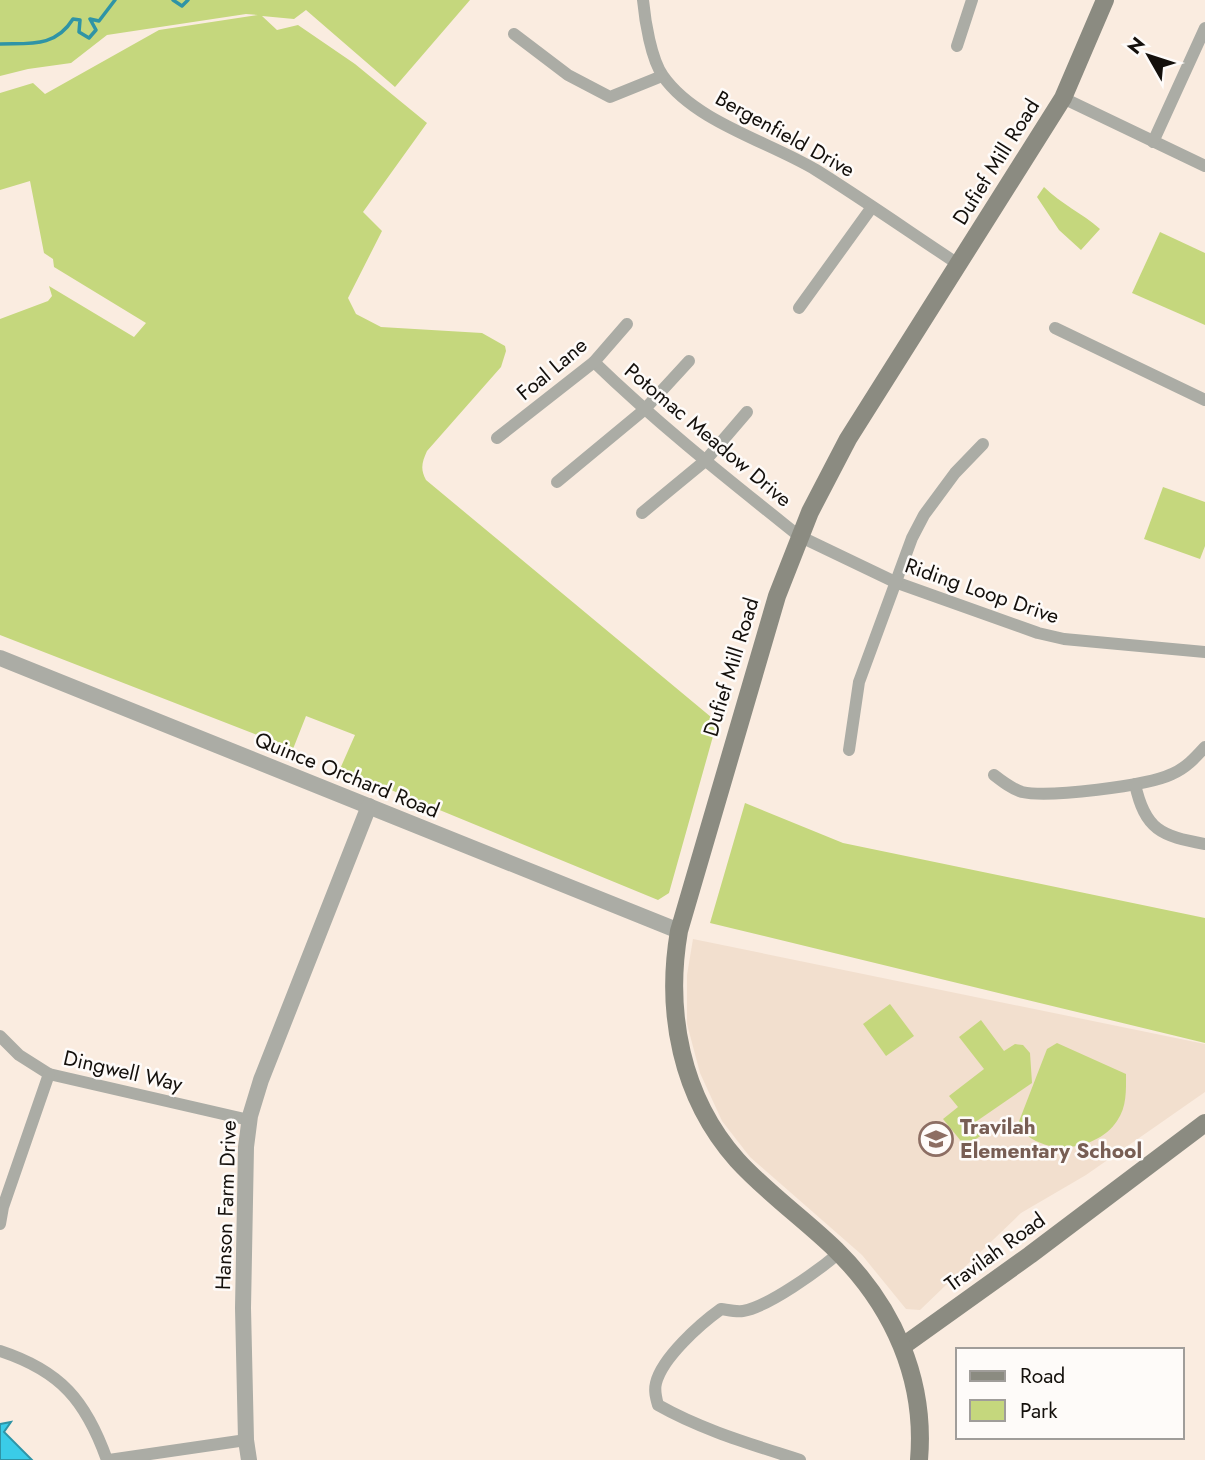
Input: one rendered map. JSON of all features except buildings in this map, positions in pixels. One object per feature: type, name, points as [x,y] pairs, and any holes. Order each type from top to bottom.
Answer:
[{"type":"main road","name":"Dufief Mill Road","points":[[903,1346],[887,1314],[857,1273],[839,1253],[738,1160],[714,1130],[693,1089],[679,1045],[673,997],[675,957],[679,931],[742,710],[777,596],[799,536],[848,439],[1063,98],[1105,0]]},
{"type":"main road","name":"Travilah Road","points":[[903,1346],[1030,1255],[1205,1123]]},
{"type":"main road","points":[[903,1346],[919,1409],[919,1460]]},
{"type":"street","name":"Bergenfield Drive","points":[[643,0],[646,32],[662,76],[705,114],[814,169],[958,264]]},
{"type":"street","points":[[957,46],[972,0]]},
{"type":"street","points":[[1153,142],[1205,29]]},
{"type":"street","points":[[514,34],[568,75],[610,97],[662,76]]},
{"type":"street","points":[[1063,98],[1205,166]]},
{"type":"street","points":[[799,308],[872,207]]},
{"type":"street","name":"Foal Lane","points":[[497,438],[594,362],[627,324]]},
{"type":"street","points":[[1055,328],[1205,400]]},
{"type":"street","points":[[557,482],[644,410],[689,361]]},
{"type":"street","name":"Potomac Meadow Drive","points":[[594,362],[644,410],[799,536]]},
{"type":"street","points":[[642,513],[705,461],[747,412]]},
{"type":"street","points":[[849,750],[859,682],[912,538],[924,514],[955,473],[983,444]]},
{"type":"street","name":"Riding Loop Drive","points":[[799,536],[895,582],[1038,633],[1064,639],[1205,652]]},
{"type":"street","name":"Quince Orchard Road","points":[[0,659],[679,931]]},
{"type":"street","points":[[995,775],[1021,792],[1081,792],[1135,784],[1170,775],[1191,762],[1205,747]]},
{"type":"street","points":[[1135,784],[1140,806],[1149,821],[1162,833],[1205,844]]},
{"type":"street","name":"Hanson Farm Drive","points":[[249,1460],[246,1440],[243,1308],[246,1147],[249,1120],[261,1080],[369,806]]},
{"type":"street","name":"Dingwell Way","points":[[0,1036],[19,1055],[49,1074],[249,1120]]},
{"type":"street","points":[[0,1224],[7,1194],[49,1074]]},
{"type":"street","points":[[800,1460],[723,1436],[668,1411],[657,1405],[656,1382],[693,1331],[721,1309],[741,1311],[753,1308],[789,1289],[839,1253]]},
{"type":"street","points":[[0,1351],[16,1356],[61,1381],[83,1407],[97,1431],[108,1460],[246,1440]]},
{"type":"shaded area","name":"Travilah Elementary School","points":[[693,939],[1205,1044],[1205,1092],[1086,1175],[1021,1213],[920,1310],[906,1309],[862,1255],[750,1157],[722,1121],[700,1073],[687,1024],[687,975]]},
{"type":"green space","points":[[0,0],[470,0],[395,87],[306,10],[294,19],[262,16],[277,30],[298,25],[355,64],[427,123],[363,212],[382,231],[348,298],[356,314],[381,327],[482,333],[505,346],[506,351],[501,367],[427,451],[422,466],[426,480],[717,722],[669,893],[658,900],[340,769],[355,735],[306,716],[293,749],[0,635],[0,319],[48,301],[52,296],[49,286],[134,337],[146,323],[54,267],[53,259],[44,253],[30,181],[0,190],[0,93],[33,83],[45,94],[159,30],[258,15],[246,14],[107,35],[71,63],[0,76]]},
{"type":"green space","points":[[1044,187],[1100,229],[1081,250],[1059,230],[1037,197]]},
{"type":"green space","points":[[1160,232],[1205,253],[1205,325],[1132,293]]},
{"type":"green space","points":[[1163,487],[1205,502],[1205,546],[1200,559],[1144,539]]},
{"type":"green space","points":[[745,803],[843,843],[1205,918],[1205,1043],[710,923]]},
{"type":"green space","points":[[890,1004],[914,1036],[886,1056],[863,1024]]},
{"type":"green space","points":[[981,1020],[1004,1051],[1015,1044],[1023,1045],[1030,1053],[1032,1083],[974,1123],[982,1135],[965,1146],[943,1119],[958,1107],[949,1096],[984,1069],[959,1037]]},
{"type":"green space","points":[[1057,1043],[1126,1074],[1124,1104],[1117,1121],[1099,1138],[1076,1146],[1050,1146],[1039,1142],[1027,1135],[1018,1124],[1047,1049]]},
{"type":"water","points":[[11,1422],[4,1432],[32,1460],[0,1460],[0,1424]]},
{"type":"waterway","points":[[0,44],[50,39],[58,35],[73,19],[80,20],[79,32],[89,38],[96,30],[90,19],[99,21],[115,0]]},
{"type":"waterway","points":[[173,0],[182,6],[188,0]]},
{"type":"place","name":"Travilah Elementary School","points":[[936,1139]]}]
